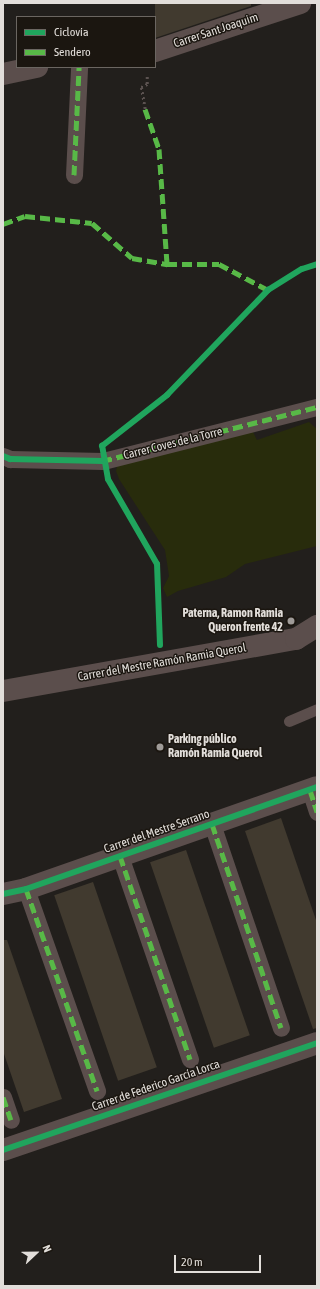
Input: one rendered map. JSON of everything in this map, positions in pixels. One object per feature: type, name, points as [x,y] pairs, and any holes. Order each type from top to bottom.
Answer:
[{"type":"street","name":"Carrer Sant Joaquim","points":[[156,51],[300,3]]},
{"type":"street","points":[[3,74],[32,68]]},
{"type":"street","points":[[74,175],[79,68]]},
{"type":"street","name":"Carrer Coves de la Torre","points":[[3,456],[10,459],[103,461],[317,408]]},
{"type":"street","name":"Carrer del Mestre Ramón Ramia Querol","points":[[3,691],[296,639],[317,626]]},
{"type":"street","points":[[313,789],[317,812]]},
{"type":"street","name":"Carrer del Mestre Serrano","points":[[3,894],[26,889],[313,789]]},
{"type":"street","points":[[212,824],[281,1028]]},
{"type":"street","points":[[120,856],[190,1059]]},
{"type":"street","points":[[26,889],[97,1091]]},
{"type":"street","name":"Carrer de Federico García Lorca","points":[[3,1150],[317,1042]]},
{"type":"street","points":[[3,1097],[11,1120]]},
{"type":"lane","points":[[289,721],[317,709]]},
{"type":"path","points":[[145,109],[141,87],[147,84],[147,73]]},
{"type":"green space","points":[[309,422],[317,429],[317,546],[245,564],[226,577],[178,591],[167,597],[163,588],[169,576],[165,550],[119,479],[116,471],[117,466],[252,430],[257,440]]},
{"type":"building","points":[[155,3],[251,3],[251,6],[156,38]]},
{"type":"building","points":[[281,818],[317,923],[317,1028],[313,1029],[245,831]]},
{"type":"building","points":[[186,850],[250,1035],[214,1048],[150,862]]},
{"type":"building","points":[[93,882],[157,1067],[118,1081],[54,895]]},
{"type":"building","points":[[3,940],[7,940],[62,1099],[24,1112],[3,1051]]},
{"type":"marked path","points":[[74,175],[79,68]]},
{"type":"marked path","points":[[145,109],[159,149],[167,264]]},
{"type":"marked path","points":[[3,224],[25,216],[92,223],[132,258],[167,264],[219,264],[268,290]]},
{"type":"marked path","points":[[102,461],[317,407]]},
{"type":"marked path","points":[[310,790],[317,812]]},
{"type":"marked path","points":[[212,824],[281,1028]]},
{"type":"marked path","points":[[120,856],[190,1059]]},
{"type":"marked path","points":[[26,889],[97,1091]]},
{"type":"marked path","points":[[3,1097],[11,1120]]},
{"type":"cycle path","points":[[160,645],[157,564],[108,479],[102,446],[167,395],[268,290],[302,269],[317,264]]},
{"type":"cycle path","points":[[3,456],[10,459],[103,461]]},
{"type":"cycle path","points":[[3,894],[26,889],[317,787]]},
{"type":"cycle path","points":[[3,1150],[317,1043]]},
{"type":"place","name":"Paterna, Ramon Ramia Queron frente 42","points":[[291,621]]},
{"type":"place","name":"Parking público Ramón Ramia Querol","points":[[160,747]]}]
